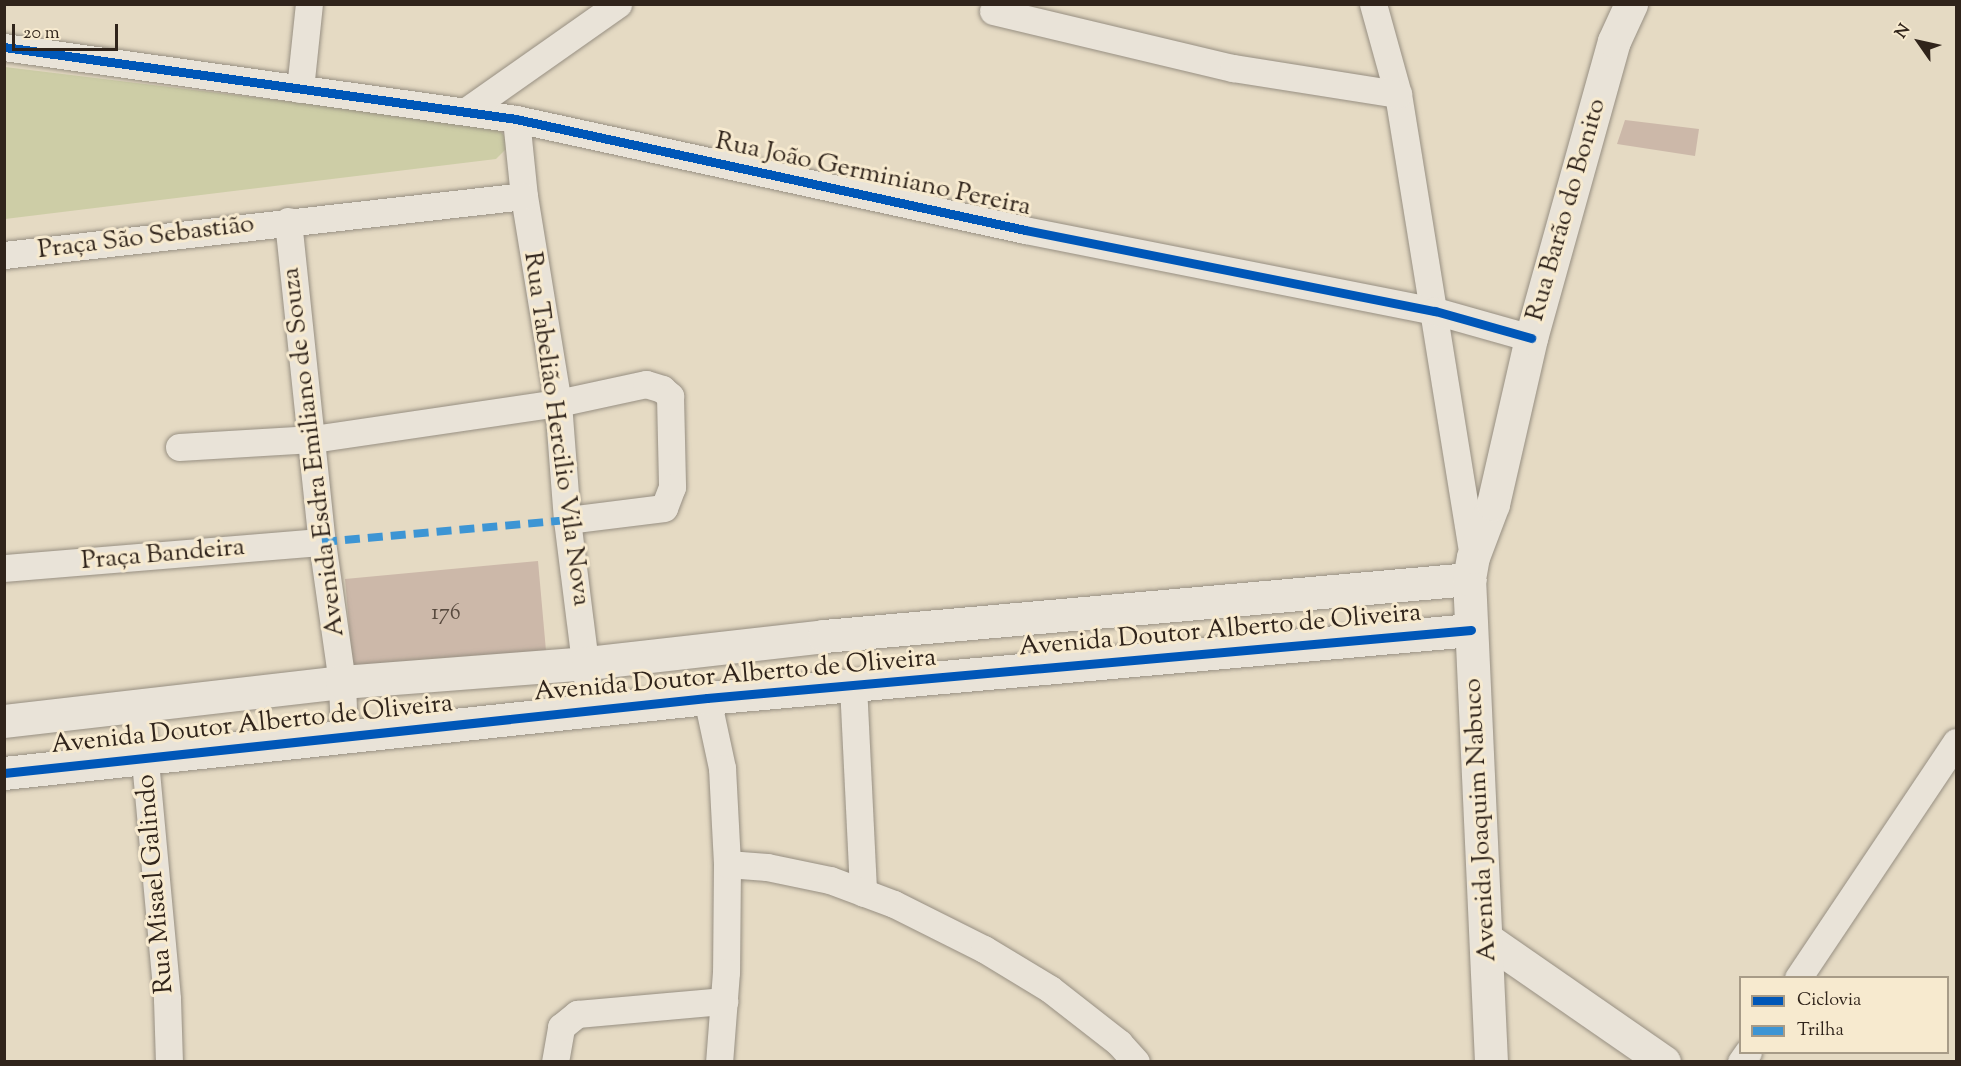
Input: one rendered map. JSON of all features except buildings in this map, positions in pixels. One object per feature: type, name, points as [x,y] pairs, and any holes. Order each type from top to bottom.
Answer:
[{"type":"street","points":[[300,89],[309,4]]},
{"type":"street","points":[[466,111],[618,4]]},
{"type":"street","points":[[1373,4],[1398,94],[1435,311],[1471,568]]},
{"type":"street","name":"Rua Barão do Bonito","points":[[1471,568],[1492,504],[1532,338],[1614,41],[1631,4]]},
{"type":"street","points":[[993,11],[1233,68],[1398,94]]},
{"type":"street","name":"Rua João Germiniano Pereira","points":[[4,47],[516,119],[1024,230],[1435,311],[1532,338]]},
{"type":"street","name":"Rua Tabelião Hercilio Vila Nova","points":[[516,119],[524,196],[558,403],[567,520],[588,663],[591,710]]},
{"type":"street","name":"Praça São Sebastião","points":[[4,255],[524,196]]},
{"type":"street","name":"Avenida Esdra Emiliano de Souza","points":[[288,221],[313,439],[322,542],[342,682],[344,736]]},
{"type":"street","points":[[179,447],[313,439],[558,403],[654,384],[670,396],[672,487],[664,508],[656,512],[567,520]]},
{"type":"street","name":"Praça Bandeira","points":[[4,568],[322,542]]},
{"type":"street","name":"Avenida Joaquim Nabuco","points":[[1471,568],[1471,630],[1488,940],[1491,1062]]},
{"type":"street","name":"Avenida Doutor Alberto de Oliveira","points":[[4,721],[342,682],[588,663],[1471,568]]},
{"type":"street","name":"Avenida Doutor Alberto de Oliveira","points":[[4,773],[708,698],[1471,630]]},
{"type":"street","points":[[863,893],[867,684],[878,631]]},
{"type":"street","points":[[708,698],[722,768],[727,864],[724,1000],[719,1062]]},
{"type":"street","name":"Rua Misael Galindo","points":[[140,706],[167,999],[169,1062]]},
{"type":"street","points":[[1799,976],[1956,742]]},
{"type":"street","points":[[727,864],[767,867],[830,880],[984,949],[1050,989],[1119,1042],[1136,1062]]},
{"type":"street","points":[[1488,940],[1664,1062]]},
{"type":"street","points":[[555,1062],[561,1027],[577,1014],[724,1000]]},
{"type":"green space","points":[[5,67],[497,127],[511,144],[496,159],[5,219]]},
{"type":"marked path","points":[[322,542],[567,520]]},
{"type":"cycle path","points":[[4,47],[516,119],[1025,230],[1435,311],[1531,338]]},
{"type":"cycle path","points":[[4,773],[707,698],[1471,630]]}]
